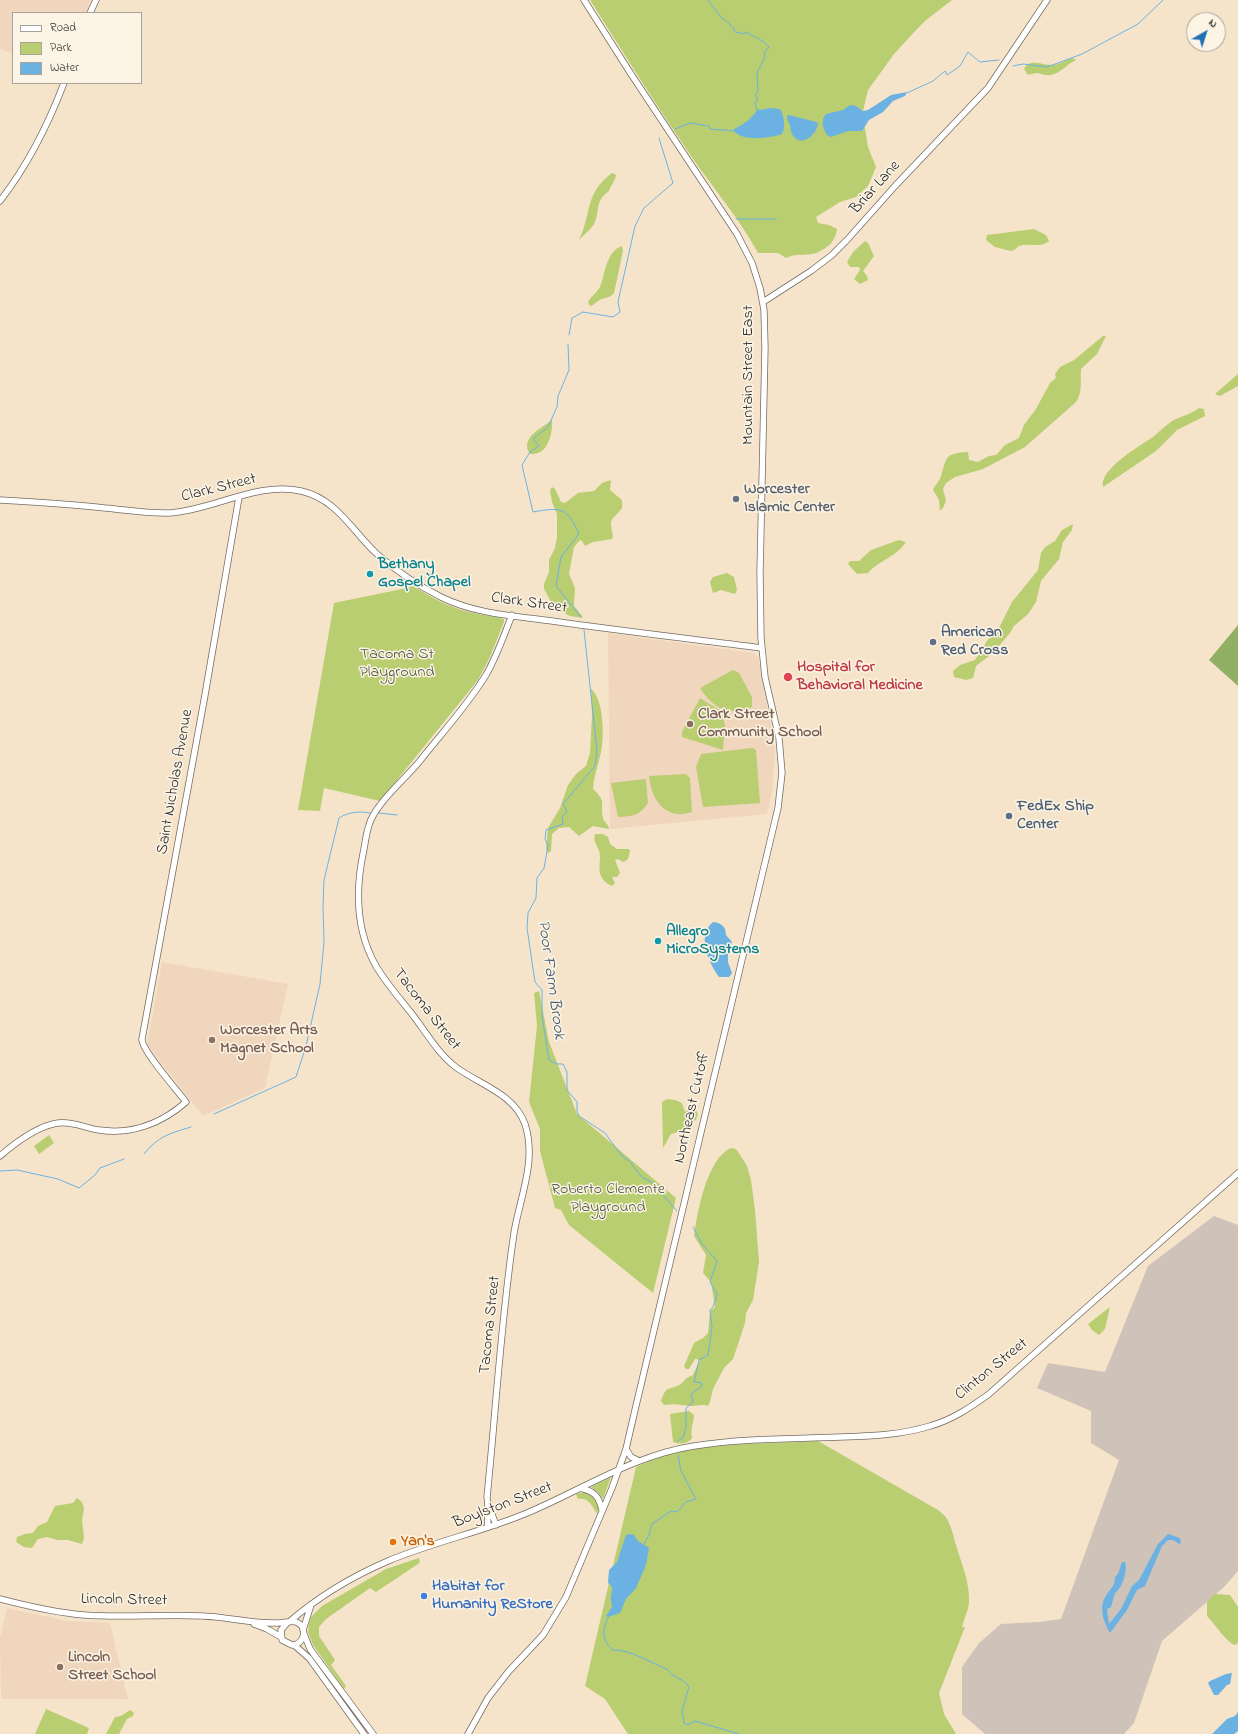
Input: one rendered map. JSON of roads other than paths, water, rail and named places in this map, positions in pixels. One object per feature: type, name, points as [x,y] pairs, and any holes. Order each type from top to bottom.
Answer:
[{"type":"main road","points":[[90,12],[96,0]]},
{"type":"main road","name":"Mountain Street East","points":[[584,0],[631,74],[738,234],[752,264],[763,302],[765,348],[760,592],[762,648],[768,688],[781,750],[782,773],[779,799]]},
{"type":"main road","name":"Briar Lane","points":[[763,302],[808,274],[832,255],[977,100],[996,77],[1047,0]]},
{"type":"main road","points":[[0,201],[17,177],[40,139],[64,84]]},
{"type":"main road","name":"Clark Street","points":[[0,500],[160,513],[196,509],[257,492],[284,489],[312,494],[336,508],[379,556],[424,587],[441,597],[465,607],[512,615],[762,648]]},
{"type":"main road","name":"Saint Nicholas Avenue","points":[[0,1156],[24,1138],[53,1124],[69,1122],[100,1130],[112,1131],[134,1129],[160,1120],[173,1113],[186,1102],[158,1067],[144,1047],[142,1040],[205,695],[239,497]]},
{"type":"main road","name":"Tacoma Street","points":[[496,1525],[487,1498],[513,1245],[528,1167],[529,1148],[525,1125],[514,1105],[506,1098],[456,1067],[444,1056],[382,975],[365,943],[359,915],[358,899],[359,877],[371,820],[379,807],[415,767],[475,691],[491,665],[512,615]]},
{"type":"main road","name":"Northeast Cutoff","points":[[468,1734],[488,1698],[509,1671],[540,1640],[557,1615],[574,1581],[626,1449],[779,799]]},
{"type":"main road","name":"Clinton Street","points":[[639,1461],[679,1448],[720,1442],[906,1433],[932,1426],[957,1415],[990,1392],[1238,1173]]},
{"type":"main road","points":[[626,1449],[631,1458],[639,1461]]},
{"type":"main road","name":"Boylston Street","points":[[288,1622],[311,1604],[388,1561],[496,1525],[529,1512],[639,1461]]},
{"type":"main road","points":[[580,1488],[595,1493],[599,1498],[602,1510]]},
{"type":"main road","name":"Tacoma Street","points":[[488,1504],[486,1513],[488,1527]]},
{"type":"main road","name":"Lincoln Street","points":[[0,1599],[84,1615],[201,1616],[223,1617],[261,1623],[288,1622]]},
{"type":"main road","points":[[294,1645],[302,1640],[311,1604]]},
{"type":"main road","name":"Lincoln Street","points":[[248,1621],[267,1629],[282,1639]]},
{"type":"main road","points":[[364,1734],[351,1716],[342,1698],[310,1649],[304,1631],[297,1622],[288,1622],[281,1630],[282,1639],[289,1644],[294,1645],[309,1658],[342,1698],[356,1712],[373,1734]]},
{"type":"main road","points":[[351,1716],[356,1712]]},
{"type":"water","points":[[907,92],[905,96],[893,101],[883,112],[869,120],[862,131],[848,131],[831,137],[827,135],[824,130],[823,119],[826,114],[843,110],[850,105],[856,106],[863,111],[868,110],[891,95]]},
{"type":"water","points":[[770,108],[780,109],[784,124],[782,134],[764,138],[750,138],[743,137],[734,131],[734,129],[751,118],[757,109],[760,110]]},
{"type":"water","points":[[789,115],[818,123],[812,136],[804,140],[796,138],[791,133],[790,125],[787,120],[787,116]]},
{"type":"water","points":[[713,922],[719,923],[723,926],[726,935],[732,942],[728,953],[728,962],[732,973],[729,977],[719,977],[708,957],[705,935]]},
{"type":"water","points":[[633,1534],[638,1541],[649,1548],[646,1565],[636,1588],[626,1599],[620,1613],[608,1617],[606,1616],[612,1607],[612,1587],[608,1583],[609,1570],[617,1562],[626,1535]]},
{"type":"water","points":[[1168,1534],[1180,1538],[1181,1543],[1179,1544],[1173,1540],[1168,1540],[1162,1546],[1145,1586],[1137,1590],[1127,1610],[1110,1633],[1102,1614],[1102,1609],[1104,1599],[1114,1584],[1115,1577],[1118,1574],[1122,1562],[1125,1562],[1126,1570],[1122,1584],[1115,1593],[1111,1607],[1107,1609],[1109,1624],[1121,1609],[1132,1586],[1139,1580],[1158,1544]]},
{"type":"water","points":[[1232,1673],[1230,1684],[1227,1685],[1218,1695],[1214,1695],[1208,1683],[1226,1674]]},
{"type":"water","points":[[1238,1712],[1238,1731],[1234,1734],[1212,1734],[1227,1719],[1235,1716]]},
{"type":"waterway","points":[[708,0],[720,16],[733,27],[735,32],[744,34],[746,32],[761,40],[769,47],[764,53],[765,57],[757,73],[758,91],[755,96],[758,98],[755,103],[757,109]]},
{"type":"waterway","name":"Poor Farm Brook","points":[[1013,66],[1023,64],[1047,67],[1082,54],[1138,24],[1163,0]]},
{"type":"waterway","name":"Poor Farm Brook","points":[[907,93],[933,81],[945,71],[947,75],[960,66],[968,52],[980,62],[999,60]]},
{"type":"waterway","name":"Poor Farm Brook","points":[[675,129],[690,123],[709,126],[710,129],[735,131]]},
{"type":"waterway","name":"Poor Farm Brook","points":[[569,335],[572,318],[583,312],[613,317],[620,312],[618,302],[635,226],[644,208],[673,183],[659,138]]},
{"type":"waterway","points":[[736,219],[776,219]]},
{"type":"waterway","name":"Poor Farm Brook","points":[[568,344],[569,370],[558,396],[557,407],[548,427],[533,439],[539,446],[530,452],[522,465],[533,512],[550,510],[562,511],[571,518],[579,534],[561,557],[556,586],[581,617]]},
{"type":"waterway","name":"Poor Farm Brook","points":[[584,630],[597,751],[595,766],[563,804],[567,812],[562,817],[563,824],[546,830],[545,839],[548,846],[544,868],[537,878],[536,898],[528,913],[527,928],[535,982],[542,990],[542,1016],[549,1060],[557,1064],[563,1064],[567,1072],[567,1090],[577,1102],[577,1111],[579,1116],[605,1133],[622,1156],[629,1161],[642,1177],[656,1185],[677,1211]]},
{"type":"waterway","points":[[214,1114],[296,1077],[306,1046],[320,984],[324,942],[324,880],[339,818],[354,812],[370,813]]},
{"type":"waterway","points":[[379,813],[397,815]]},
{"type":"waterway","points":[[144,1154],[154,1143],[165,1136],[191,1127]]},
{"type":"waterway","points":[[0,1171],[17,1170],[58,1179],[79,1188],[95,1175],[100,1168],[124,1159]]},
{"type":"waterway","name":"Poor Farm Brook","points":[[677,1441],[683,1438],[686,1427],[686,1408],[693,1402],[691,1394],[701,1387],[702,1383],[694,1382],[699,1360],[708,1355],[712,1327],[710,1310],[713,1307],[717,1294],[710,1282],[717,1261],[702,1244],[693,1227]]},
{"type":"waterway","name":"Poor Farm Brook","points":[[643,1546],[649,1535],[652,1524],[671,1511],[677,1512],[686,1502],[696,1499],[681,1471],[678,1455]]},
{"type":"waterway","name":"Poor Farm Brook","points":[[609,1616],[605,1625],[604,1634],[606,1642],[613,1650],[633,1654],[667,1669],[687,1684],[689,1687],[682,1711],[684,1723],[688,1725],[695,1721],[739,1734]]},
{"type":"place","name":"Worcester Islamic Center","points":[[736,499]]},
{"type":"place","name":"Bethany Gospel Chapel","points":[[370,574]]},
{"type":"place","name":"American Red Cross","points":[[933,642]]},
{"type":"place","name":"Hospital for Behavioral Medicine","points":[[788,677]]},
{"type":"place","name":"Clark Street Community School","points":[[690,724]]},
{"type":"place","name":"FedEx Ship Center","points":[[1009,816]]},
{"type":"place","name":"Allegro MicroSystems","points":[[658,941]]},
{"type":"place","name":"Worcester Arts Magnet School","points":[[212,1040]]},
{"type":"place","name":"Yan's","points":[[393,1542]]},
{"type":"place","name":"Habitat for Humanity ReStore","points":[[424,1596]]},
{"type":"place","name":"Lincoln Street School","points":[[60,1667]]},
{"type":"park label","name":"Tacoma St Playground","points":[[397,664]]},
{"type":"park label","name":"Roberto Clemente Playground","points":[[608,1199]]}]
